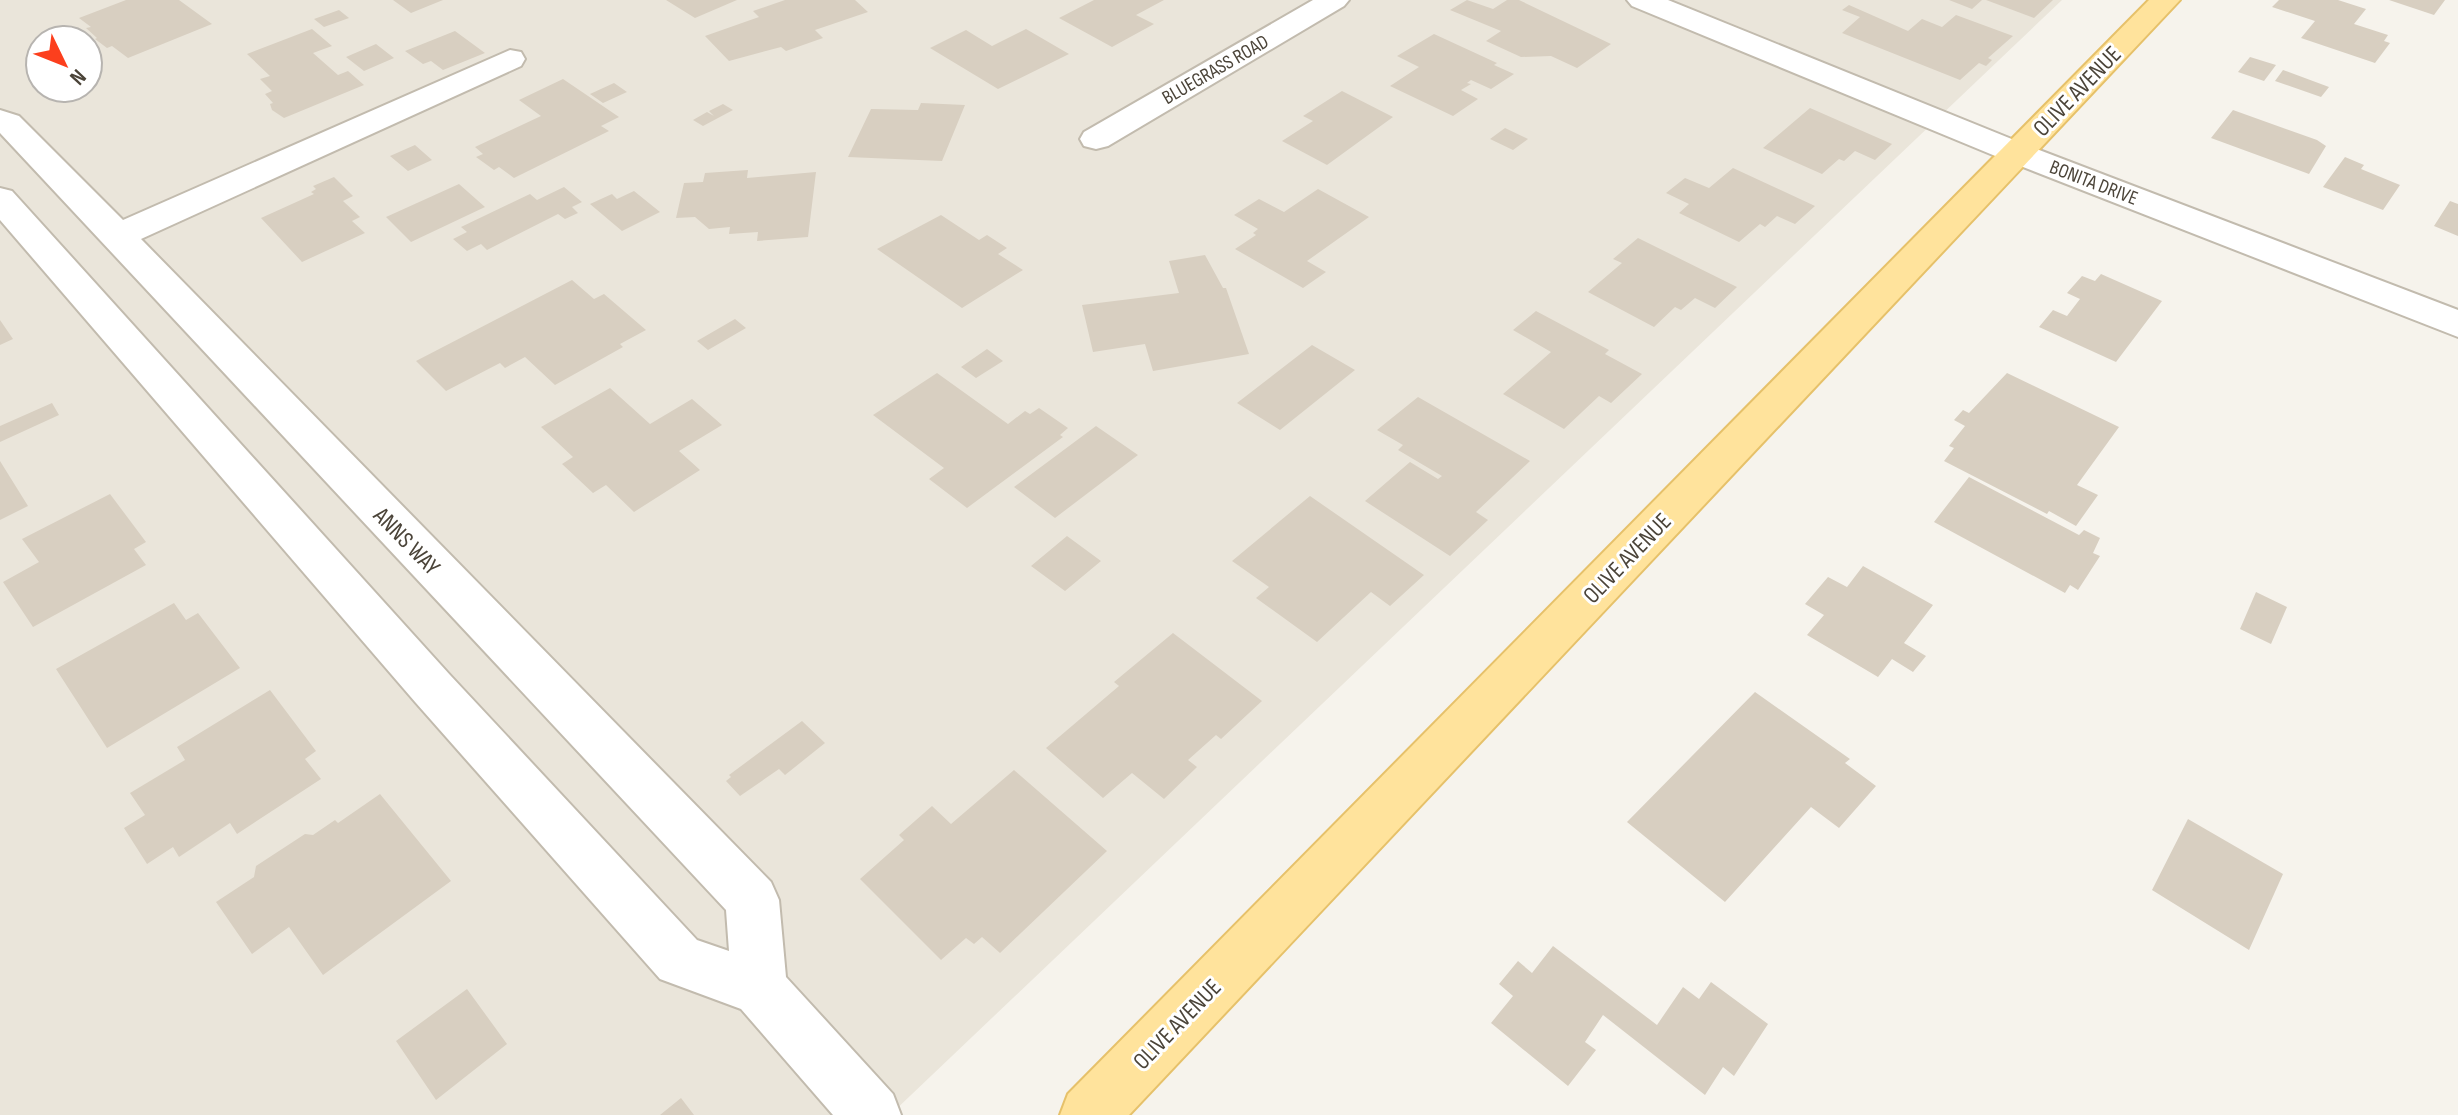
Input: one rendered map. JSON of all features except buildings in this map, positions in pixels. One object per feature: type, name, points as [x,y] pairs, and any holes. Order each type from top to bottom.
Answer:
[{"type":"main road","name":"OLIVE AVENUE","points":[[1089,1115],[2165,0]]},
{"type":"street","name":"BLUEGRASS ROAD","points":[[1096,139],[1334,0]]},
{"type":"street","name":"BONITA DRIVE","points":[[1642,0],[2017,153],[2458,324]]},
{"type":"street","points":[[117,236],[510,59]]},
{"type":"street","name":"ANNS WAY","points":[[0,120],[8,123],[117,236],[752,900],[759,988]]},
{"type":"street","points":[[0,198],[433,689],[679,960],[759,988],[872,1115]]},
{"type":"shaded area","points":[[0,0],[2062,0],[890,1115],[0,1115]]}]
